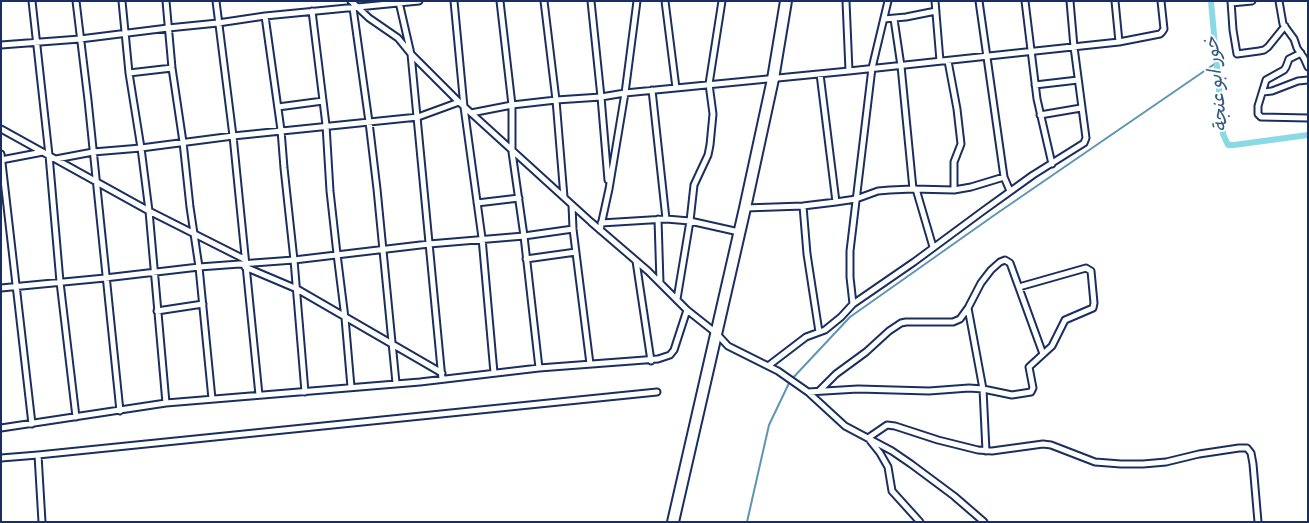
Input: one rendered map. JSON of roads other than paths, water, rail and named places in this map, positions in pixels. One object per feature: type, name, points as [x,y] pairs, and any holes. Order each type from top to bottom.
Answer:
[{"type":"highway","points":[[673,522],[746,208],[773,79],[786,1]]},
{"type":"street","points":[[32,1],[46,154],[76,417]]},
{"type":"street","points":[[76,1],[120,411]]},
{"type":"street","points":[[122,1],[149,211],[166,403]]},
{"type":"street","points":[[166,1],[172,68],[199,268],[212,399]]},
{"type":"street","points":[[216,1],[233,136],[259,395]]},
{"type":"street","points":[[351,1],[356,8],[398,38],[411,54],[471,114],[732,348],[768,366],[808,392],[845,426],[892,451],[921,471],[984,522]]},
{"type":"street","points":[[1,45],[80,39],[265,16],[420,1]]},
{"type":"street","points":[[454,1],[464,107],[482,238],[494,373]]},
{"type":"street","points":[[500,1],[512,105],[512,152],[539,368]]},
{"type":"street","points":[[544,1],[556,100],[564,198]]},
{"type":"street","points":[[591,1],[609,189]]},
{"type":"street","points":[[600,230],[625,93],[637,1]]},
{"type":"street","points":[[665,1],[676,88]]},
{"type":"street","points":[[677,299],[694,185],[708,155],[711,137],[713,114],[709,84],[722,1]]},
{"type":"street","points":[[846,1],[849,71]]},
{"type":"street","points":[[852,304],[849,258],[856,199],[872,68],[888,1]]},
{"type":"street","points":[[935,1],[940,61]]},
{"type":"street","points":[[980,1],[1004,177],[1010,191]]},
{"type":"street","points":[[1025,1],[1035,85],[1052,164]]},
{"type":"street","points":[[768,366],[803,340],[825,330],[841,317],[852,304],[914,262],[1010,191],[1084,143],[1086,138],[1070,1]]},
{"type":"street","points":[[1115,1],[1119,42]]},
{"type":"street","points":[[471,114],[512,105],[556,100],[601,97],[652,90],[901,66],[1119,42],[1160,34],[1164,29],[1161,1]]},
{"type":"street","points":[[1252,1],[1231,2],[1237,54],[1264,50],[1285,26]]},
{"type":"street","points":[[1279,1],[1282,21],[1294,39],[1308,67]]},
{"type":"street","points":[[399,2],[411,54],[442,376]]},
{"type":"street","points":[[356,8],[370,122],[396,384]]},
{"type":"street","points":[[312,11],[326,126],[337,254],[346,318],[352,388]]},
{"type":"street","points":[[884,19],[894,19],[936,11]]},
{"type":"street","points":[[265,16],[281,130],[306,392]]},
{"type":"street","points":[[894,19],[914,189],[933,247]]},
{"type":"street","points":[[1301,53],[1289,59],[1284,70],[1266,80],[1258,106],[1259,116],[1308,118]]},
{"type":"street","points":[[948,60],[961,144],[954,162],[954,190]]},
{"type":"street","points":[[130,73],[172,68]]},
{"type":"street","points":[[820,74],[836,202]]},
{"type":"street","points":[[1035,85],[1078,80]]},
{"type":"street","points":[[1263,92],[1277,90],[1302,80],[1308,80]]},
{"type":"street","points":[[652,90],[666,219]]},
{"type":"street","points":[[278,107],[323,101]]},
{"type":"street","points":[[56,159],[93,152],[141,148],[281,130],[418,117],[459,102]]},
{"type":"street","points":[[1040,115],[1081,108]]},
{"type":"street","points":[[1,129],[245,263],[297,289],[442,376]]},
{"type":"street","points":[[1,154],[32,424]]},
{"type":"street","points":[[2,160],[46,154]]},
{"type":"street","points":[[746,208],[803,206],[836,202],[856,199],[878,191],[914,189],[954,190],[1004,177]]},
{"type":"street","points":[[477,203],[519,198]]},
{"type":"street","points":[[572,205],[573,229],[590,364]]},
{"type":"street","points":[[803,206],[807,254],[819,332]]},
{"type":"street","points":[[601,222],[658,219],[690,220],[740,232]]},
{"type":"street","points":[[658,219],[660,283]]},
{"type":"street","points":[[1,288],[245,263],[294,260],[482,238],[524,236],[573,229]]},
{"type":"street","points":[[526,259],[576,252]]},
{"type":"street","points":[[636,260],[651,361]]},
{"type":"street","points":[[819,391],[836,374],[900,323],[954,322],[960,319],[981,283],[991,270],[1005,260],[1009,262],[1043,354]]},
{"type":"street","points":[[808,392],[871,389],[928,391],[964,388],[983,389],[1012,395],[1031,392],[1033,388],[1029,366],[1054,343],[1065,320],[1093,308],[1091,271],[1086,268],[1019,287]]},
{"type":"street","points":[[157,312],[203,304]]},
{"type":"street","points":[[968,308],[983,389],[986,451]]},
{"type":"street","points":[[1,428],[166,403],[396,384],[442,376],[651,361],[665,358],[674,350],[688,310]]},
{"type":"street","points":[[1,458],[657,392]]},
{"type":"street","points":[[868,438],[889,424],[938,440],[986,451],[1043,444],[1099,462],[1143,464],[1166,462],[1199,454],[1247,448],[1251,453],[1253,464],[1258,522]]},
{"type":"street","points":[[868,438],[888,467],[892,491],[920,522]]},
{"type":"street","points":[[38,455],[42,522]]},
{"type":"waterway","name":"خور ابو عنجة","points":[[1211,1],[1223,134],[1228,145],[1308,135]]},
{"type":"waterway","points":[[747,522],[769,425],[790,381],[850,317],[1216,63]]}]
